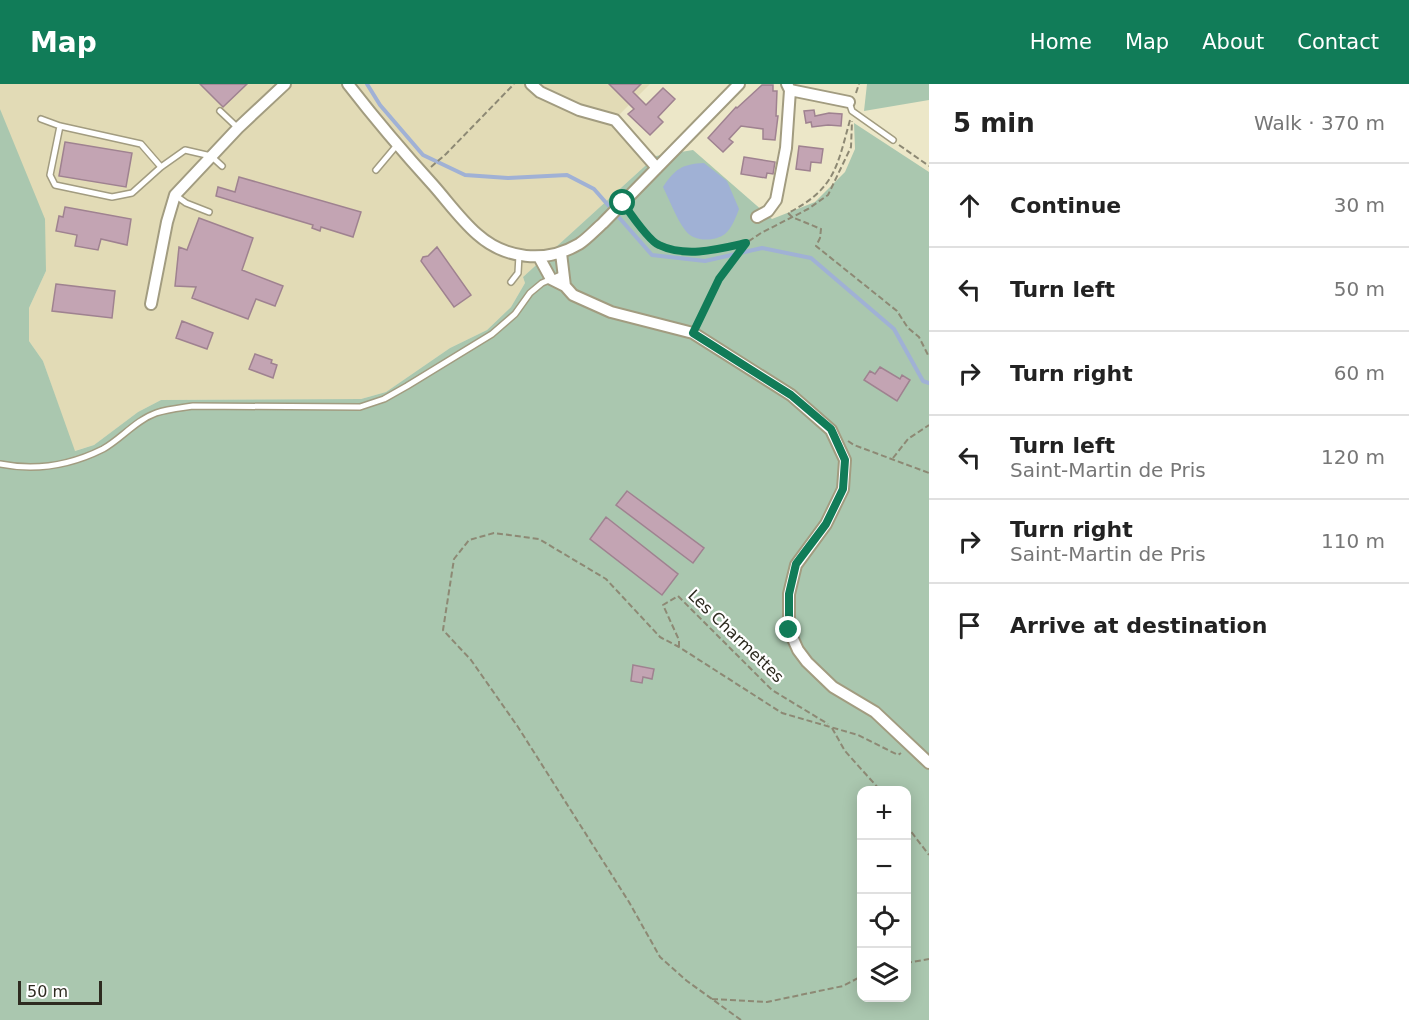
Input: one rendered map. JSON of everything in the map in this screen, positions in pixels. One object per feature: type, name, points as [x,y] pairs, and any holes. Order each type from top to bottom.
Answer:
[{"type":"street","points":[[151,304],[167,222],[175,195],[238,128],[285,84]]},
{"type":"street","points":[[348,84],[397,146],[476,233],[496,248],[519,255],[539,257],[561,253],[580,243],[603,224],[739,84]]},
{"type":"street","points":[[531,84],[540,92],[579,110],[615,120],[657,168]]},
{"type":"street","points":[[757,217],[768,211],[776,200],[786,148],[788,87],[850,106]]},
{"type":"street","points":[[561,253],[565,286]]},
{"type":"street","points":[[539,257],[551,279],[565,286],[573,295],[611,312],[693,333],[791,395],[831,429],[845,460],[843,489],[826,524],[796,564],[789,594],[789,630],[798,650],[807,662],[833,687],[875,712],[929,763]]},
{"type":"lane","points":[[850,106],[893,141]]},
{"type":"lane","points":[[220,111],[238,128]]},
{"type":"lane","points":[[40,119],[60,126],[141,144],[161,167]]},
{"type":"lane","points":[[60,126],[50,175],[55,186],[112,198],[132,193],[161,167],[185,150],[211,156],[222,166]]},
{"type":"lane","points":[[376,170],[397,146]]},
{"type":"lane","points":[[175,195],[186,203],[209,212]]},
{"type":"lane","points":[[511,282],[518,273],[519,255]]},
{"type":"lane","points":[[0,464],[44,467],[77,460],[105,448],[155,413],[171,409],[193,406],[360,407],[384,399],[492,334],[515,314],[530,293],[542,283],[563,274]]},
{"type":"lane","points":[[913,748],[929,753]]},
{"type":"path","points":[[433,165],[514,84]]},
{"type":"path","points":[[623,203],[657,245],[683,251],[711,250],[746,243],[808,209],[828,195],[851,147],[850,106]]},
{"type":"path","points":[[850,106],[843,145],[829,182],[815,197],[788,213],[820,229],[820,238],[816,246],[897,311],[908,328],[919,337],[929,357]]},
{"type":"path","points":[[893,141],[929,166]]},
{"type":"path","points":[[693,333],[719,279],[746,243]]},
{"type":"path","points":[[893,458],[909,439],[929,425]]},
{"type":"path","points":[[846,440],[929,473]]},
{"type":"path","points":[[741,1020],[660,957],[518,727],[471,660],[443,630],[454,559],[469,540],[494,533],[539,539],[606,579],[660,637],[782,713],[858,735],[898,755],[913,748]]},
{"type":"path","name":"Les Charmettes","points":[[679,647],[679,640],[663,605],[678,596],[772,690],[831,727]]},
{"type":"path","points":[[831,727],[845,751],[876,786]]},
{"type":"path","points":[[911,832],[929,855]]},
{"type":"path","points":[[911,962],[929,959]]},
{"type":"path","points":[[712,999],[767,1002],[843,986],[857,978]]},
{"type":"shaded area","points":[[0,84],[650,84],[619,115],[656,156],[523,277],[525,283],[511,307],[487,330],[450,348],[386,392],[361,399],[161,400],[138,412],[94,445],[74,451],[43,361],[29,341],[29,308],[46,271],[0,109]]},
{"type":"green space","points":[[867,84],[929,84],[929,100],[864,111]]},
{"type":"green space","points":[[0,109],[45,219],[46,271],[29,308],[29,341],[43,361],[75,451],[94,445],[138,412],[161,400],[361,399],[386,392],[450,348],[487,330],[511,307],[525,283],[523,277],[656,156],[693,150],[772,219],[815,202],[845,172],[855,149],[854,123],[929,172],[929,1020],[0,1020]]},
{"type":"water","points":[[704,163],[727,181],[739,209],[734,222],[725,234],[704,240],[693,237],[685,230],[663,187],[680,169]]},
{"type":"building","points":[[200,84],[247,84],[223,107]]},
{"type":"building","points":[[609,84],[641,84],[633,92],[646,105],[663,88],[675,99],[658,117],[663,122],[650,135],[628,114],[634,109]]},
{"type":"building","points":[[762,85],[773,85],[773,91],[777,91],[776,116],[778,116],[775,140],[763,139],[763,129],[741,126],[729,139],[733,142],[723,152],[708,138],[736,107]]},
{"type":"building","points":[[814,110],[815,116],[829,113],[842,114],[841,126],[812,127],[811,122],[806,123],[804,111]]},
{"type":"building","points":[[65,142],[132,153],[126,187],[59,176]]},
{"type":"building","points":[[799,146],[823,149],[821,163],[811,162],[810,171],[796,169]]},
{"type":"building","points":[[744,157],[775,162],[773,174],[767,173],[766,178],[741,174]]},
{"type":"building","points":[[239,177],[361,212],[353,237],[321,227],[320,231],[312,228],[313,225],[216,196],[218,187],[235,192]]},
{"type":"building","points":[[65,207],[131,219],[127,245],[101,239],[98,250],[75,246],[77,235],[56,231],[59,216],[63,217]]},
{"type":"building","points":[[199,218],[253,238],[242,270],[283,286],[275,306],[256,299],[248,319],[192,298],[196,287],[175,286],[179,247],[187,250]]},
{"type":"building","points":[[437,247],[471,295],[454,307],[421,261]]},
{"type":"building","points":[[56,284],[115,291],[112,318],[52,311]]},
{"type":"building","points":[[182,321],[213,333],[207,349],[176,338]]},
{"type":"building","points":[[255,354],[272,360],[271,363],[277,365],[273,378],[249,369]]},
{"type":"building","points":[[880,367],[900,379],[902,375],[910,380],[897,401],[864,380],[870,371],[875,374]]},
{"type":"building","points":[[627,491],[704,548],[693,563],[616,505]]},
{"type":"building","points":[[606,517],[678,574],[662,595],[590,539]]},
{"type":"building","points":[[633,665],[654,669],[652,679],[643,677],[642,683],[631,681]]},
{"type":"waterway","points":[[367,84],[380,105],[423,155],[465,175],[508,178],[567,175],[594,189],[652,255],[705,261],[762,248],[811,258],[894,329],[923,381],[929,383]]},
{"type":"route","points":[[623,203],[657,245],[683,251],[711,250],[746,243],[719,279],[693,333],[791,395],[831,429],[845,460],[843,489],[826,524],[796,564],[789,594],[789,630]]}]
